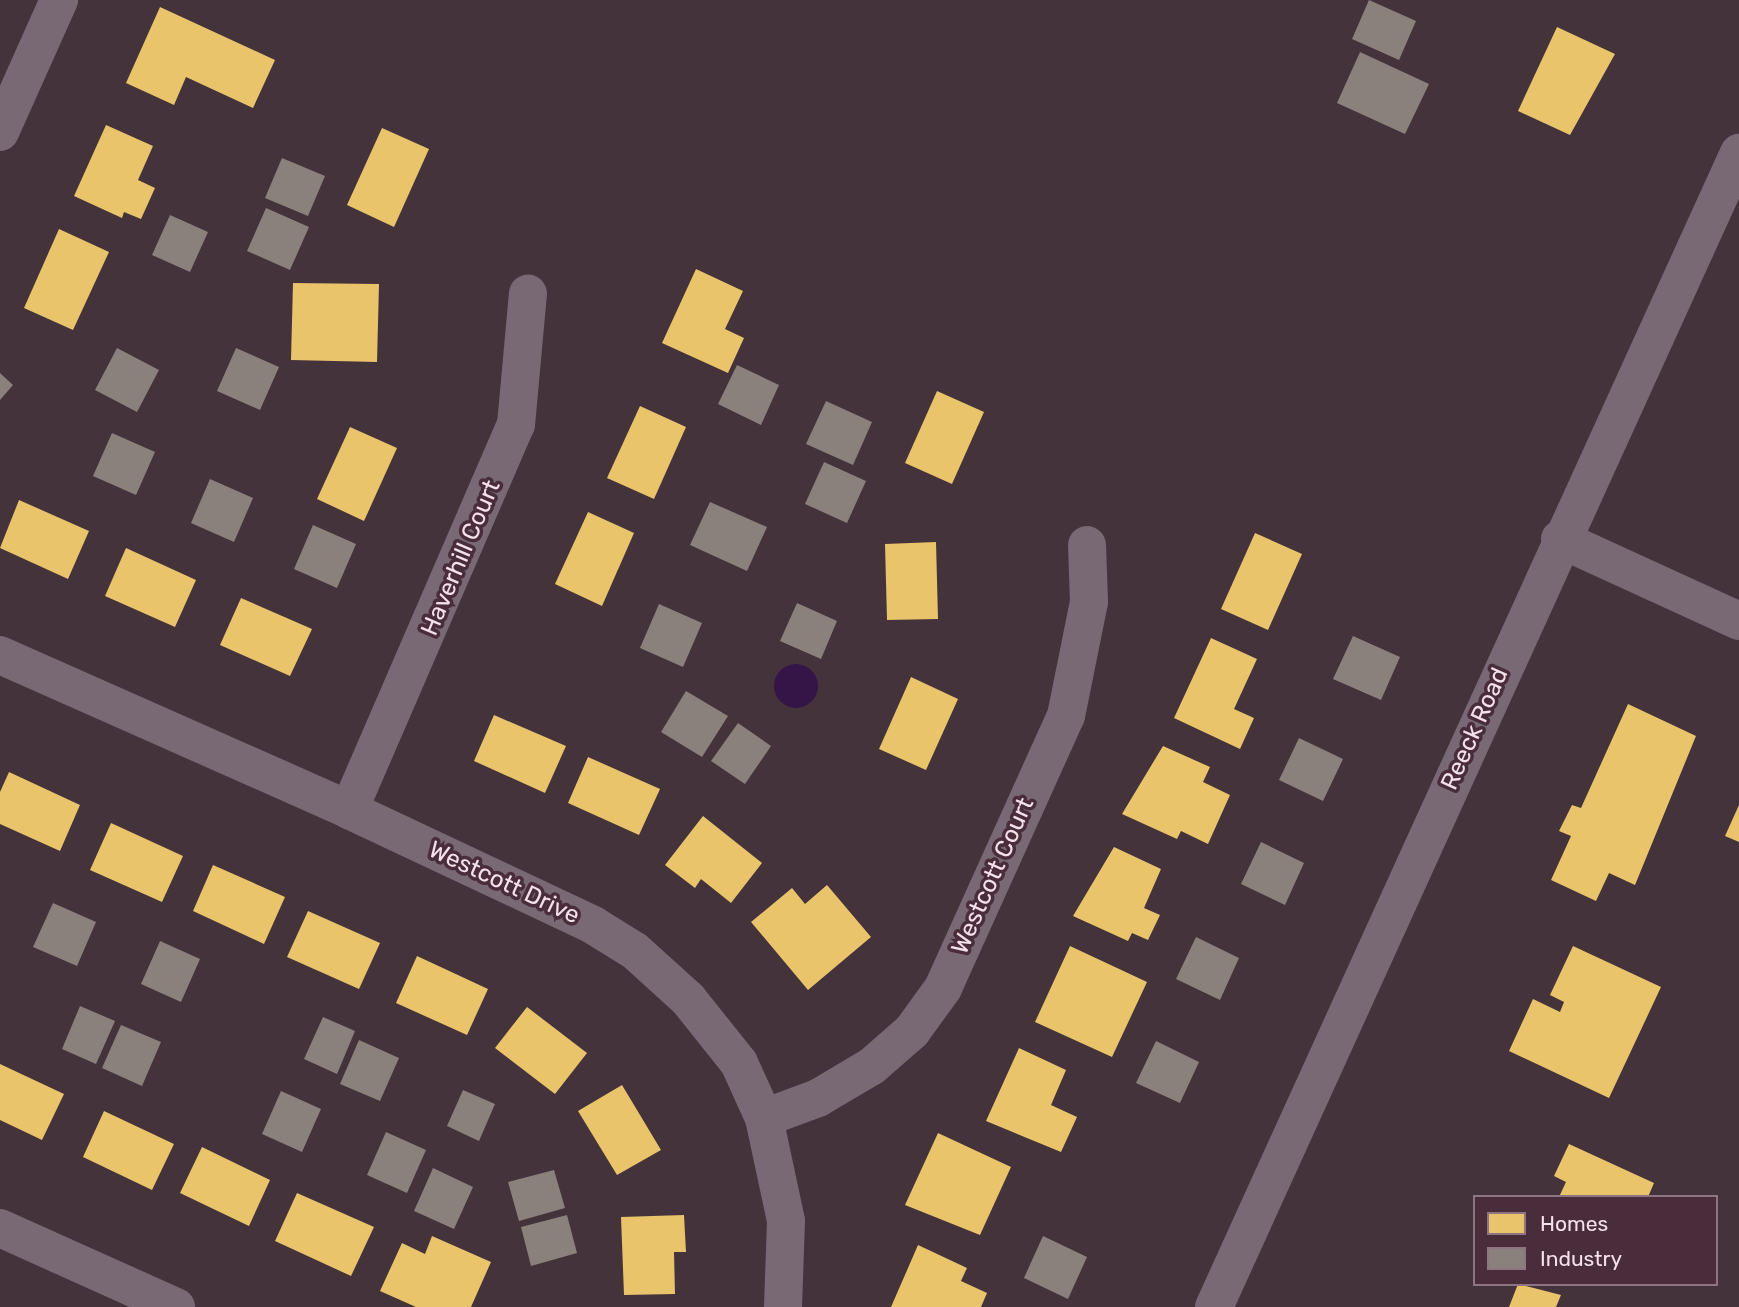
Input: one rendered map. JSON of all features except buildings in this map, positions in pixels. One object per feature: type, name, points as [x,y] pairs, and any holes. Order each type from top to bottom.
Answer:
[{"type":"street","points":[[0,132],[59,0]]},
{"type":"street","name":"Reeck Road","points":[[1214,1307],[1560,539],[1739,153]]},
{"type":"street","name":"Haverhill Court","points":[[349,810],[516,425],[528,294]]},
{"type":"street","points":[[1560,539],[1739,621]]},
{"type":"street","name":"Westcott Court","points":[[764,1118],[818,1098],[872,1066],[912,1031],[943,988],[1066,716],[1089,602],[1087,545]]},
{"type":"street","name":"Westcott Drive","points":[[0,655],[349,810],[593,925],[635,951],[688,999],[739,1063],[764,1118],[786,1221],[783,1307]]},
{"type":"street","points":[[0,1228],[176,1307]]},
{"type":"shaded area","points":[[796,664],[811,671],[818,686],[811,701],[796,708],[781,701],[774,686],[781,671]]}]
